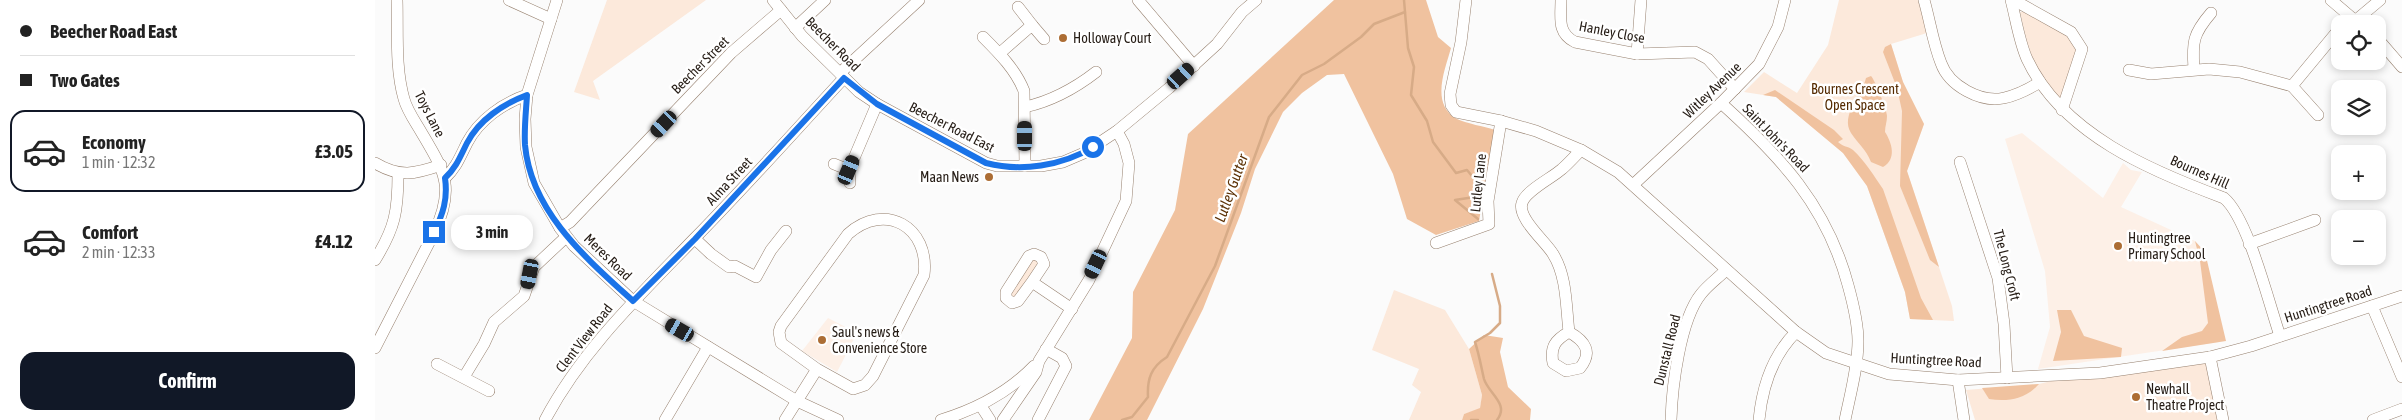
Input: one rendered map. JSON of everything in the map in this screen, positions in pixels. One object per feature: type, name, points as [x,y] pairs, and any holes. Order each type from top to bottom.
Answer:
[{"type":"street","name":"Toys Lane","points":[[376,344],[443,214],[446,199],[445,178],[441,165],[404,100],[399,62],[397,0]]},
{"type":"street","points":[[509,0],[551,19]]},
{"type":"street","name":"Meres Road","points":[[557,0],[527,95],[525,147],[537,189],[563,233],[633,301],[797,401],[838,420]]},
{"type":"street","name":"Beecher Road","points":[[773,0],[795,28],[842,76],[877,104]]},
{"type":"street","points":[[795,28],[825,0]]},
{"type":"street","name":"Alma Street","points":[[633,301],[695,239],[842,76],[919,0]]},
{"type":"street","points":[[1138,0],[1194,66]]},
{"type":"street","name":"Beecher Road East","points":[[877,104],[986,163],[997,166],[1025,166],[1063,162],[1084,153],[1117,131],[1194,66],[1256,0]]},
{"type":"street","name":"Huntingtree Road","points":[[1466,0],[1461,42],[1450,94],[1453,109],[1467,115],[1501,121],[1536,131],[1581,150],[1619,172],[1634,184],[1662,213],[1768,305],[1796,332],[1826,353],[1855,364],[1889,374],[1958,380],[2100,372],[2210,356],[2280,336],[2402,296]]},
{"type":"street","name":"Hanley Close","points":[[1561,0],[1560,24],[1562,32],[1567,38],[1575,42],[1637,54],[1695,52],[1708,59],[1735,89]]},
{"type":"street","points":[[1637,54],[1641,0]]},
{"type":"street","name":"Witley Avenue","points":[[1634,184],[1721,103],[1759,64],[1770,46],[1785,0]]},
{"type":"street","points":[[1924,0],[1941,65],[1959,86],[1974,94],[2002,99],[2018,94],[2040,82]]},
{"type":"street","points":[[2331,0],[2345,15]]},
{"type":"street","points":[[2360,15],[2380,0]]},
{"type":"street","name":"Bournes Hill","points":[[2062,110],[2082,49],[2071,32],[2012,1],[2026,57],[2040,82],[2062,110],[2082,126],[2139,162],[2225,198],[2237,213],[2280,336]]},
{"type":"street","points":[[1018,6],[1044,39]]},
{"type":"street","name":"Beecher Street","points":[[464,377],[484,344],[494,322],[524,296],[534,267],[570,222],[731,53],[781,10]]},
{"type":"street","points":[[2194,69],[2192,46],[2197,29],[2211,13]]},
{"type":"street","points":[[1000,53],[1032,25]]},
{"type":"street","points":[[983,37],[1000,53],[1020,79],[1024,90],[1025,166]]},
{"type":"street","points":[[2292,86],[2331,39]]},
{"type":"street","points":[[2386,48],[2402,67]]},
{"type":"street","points":[[2129,70],[2151,74],[2194,69],[2240,72],[2292,86],[2318,115]]},
{"type":"street","points":[[1025,107],[1046,102],[1059,96],[1096,72]]},
{"type":"street","points":[[445,178],[455,169],[468,141],[479,127],[495,112],[511,101],[527,95]]},
{"type":"street","name":"Saint John's Road","points":[[1721,103],[1786,166],[1803,188],[1835,244],[1855,315],[1858,342],[1845,420]]},
{"type":"street","points":[[850,183],[849,170],[877,104]]},
{"type":"street","name":"Lutley Lane","points":[[1436,243],[1489,224],[1488,201],[1501,121]]},
{"type":"street","points":[[1003,420],[1036,372],[1039,361],[1089,280],[1126,201],[1129,163],[1124,144],[1117,131]]},
{"type":"street","points":[[1569,332],[1558,262],[1553,253],[1525,219],[1521,207],[1529,193],[1563,169],[1581,150]]},
{"type":"street","name":"The Long Croft","points":[[1960,162],[1998,278],[2004,324],[2007,378]]},
{"type":"street","points":[[375,163],[398,174],[422,172],[441,165]]},
{"type":"street","points":[[834,164],[849,170]]},
{"type":"street","points":[[375,260],[387,242],[394,224],[398,174]]},
{"type":"street","points":[[880,219],[903,225],[916,237],[920,245],[925,264],[924,276],[873,376],[865,385],[853,389],[817,369],[781,343],[779,332],[781,326],[847,234],[854,228],[864,222],[880,219]]},
{"type":"street","points":[[2249,244],[2315,220]]},
{"type":"street","points":[[695,239],[711,254],[729,266],[735,266],[756,277],[771,250],[786,231]]},
{"type":"street","name":"Dunstall Road","points":[[1671,420],[1672,396],[1689,318],[1701,294],[1726,270]]},
{"type":"street","points":[[1032,282],[1072,308]]},
{"type":"street","name":"Clent View Road","points":[[545,420],[578,366],[633,301]]},
{"type":"street","points":[[2372,306],[2402,377]]},
{"type":"street","points":[[1759,420],[1768,378],[1783,345],[1796,332]]},
{"type":"street","points":[[665,420],[708,347]]},
{"type":"street","points":[[1038,420],[1066,366],[1062,358],[1046,349]]},
{"type":"street","points":[[2210,356],[2223,420]]},
{"type":"street","points":[[941,420],[981,406],[1009,388],[1039,361]]},
{"type":"street","points":[[437,364],[489,390]]},
{"type":"street","points":[[785,420],[817,369]]},
{"type":"street","points":[[1958,380],[1964,420]]},
{"type":"street","points":[[981,406],[990,420]]},
{"type":"street","points":[[2373,420],[2402,410]]},
{"type":"shaded area","points":[[1334,0],[1426,0],[1438,37],[1451,48],[1443,76],[1442,96],[1444,105],[1449,113],[1457,119],[1495,130],[1479,221],[1436,235],[1407,219],[1393,174],[1344,74],[1327,75],[1302,93],[1283,112],[1255,169],[1241,213],[1203,309],[1147,420],[1089,420],[1132,338],[1133,292],[1175,210],[1188,134]]},
{"type":"shaded area","points":[[1891,44],[1903,82],[1924,124],[1907,171],[1939,267],[1930,260],[1900,186],[1902,111],[1897,88],[1883,52],[1885,47]]},
{"type":"shaded area","points":[[1871,76],[1883,102],[1887,118],[1885,132],[1890,141],[1892,151],[1890,160],[1883,167],[1871,162],[1848,126],[1848,119],[1853,105],[1866,78]]},
{"type":"shaded area","points":[[1775,90],[1834,130],[1843,139],[1838,142],[1853,150],[1873,174],[1883,189],[1921,298],[1933,320],[1910,319],[1905,292],[1867,186],[1843,153],[1776,97],[1763,95]]},
{"type":"shaded area","name":"Huntingtree Primary School","points":[[2022,133],[2103,198],[2123,163],[2131,170],[2142,172],[2121,207],[2195,241],[2202,252],[2219,342],[2038,369],[2050,327],[2045,271],[2005,139]]},
{"type":"shaded area","points":[[2195,241],[2205,252],[2226,341],[2162,351],[2182,337],[2202,331],[2208,323],[2200,261]]},
{"type":"shaded area","points":[[2057,310],[2071,310],[2084,336],[2122,348],[2121,357],[2053,361],[2061,332]]},
{"type":"shaded area","points":[[828,318],[857,333],[837,372],[802,351]]},
{"type":"shaded area","points":[[1484,335],[1503,338],[1500,352],[1508,387],[1531,409],[1530,420],[1462,420],[1464,414],[1480,408],[1482,395],[1469,349]]},
{"type":"shaded area","points":[[2039,384],[2028,393],[2010,400],[1989,399],[1982,388]]},
{"type":"green space","points":[[607,0],[706,0],[593,81],[600,100],[574,92]]},
{"type":"green space","name":"Bournes Crescent Open Space","points":[[1839,0],[1918,0],[1927,33],[1891,44],[1903,82],[1924,124],[1907,171],[1952,306],[1954,321],[1910,319],[1905,292],[1867,186],[1843,153],[1776,97],[1744,92],[1764,72],[1797,93],[1828,45]]},
{"type":"green space","points":[[2027,11],[2076,41],[2079,51],[2066,95],[2059,98],[2043,78],[2033,58],[2020,12]]},
{"type":"green space","points":[[1035,258],[1039,263],[1014,299],[1010,293],[1032,259]]},
{"type":"green space","points":[[1394,290],[1445,310],[1469,349],[1482,395],[1480,409],[1464,414],[1462,420],[1409,420],[1421,392],[1412,385],[1419,369],[1372,350]]},
{"type":"green space","points":[[2207,359],[2219,420],[1975,420],[1966,390],[2039,384],[2064,378]]},
{"type":"waterway","name":"Lutley Gutter","points":[[1122,420],[1132,417],[1148,397],[1148,385],[1151,374],[1157,365],[1167,357],[1215,266],[1269,117],[1302,75],[1324,64],[1361,37],[1374,24],[1405,12],[1404,0]]},
{"type":"waterway","points":[[1405,12],[1408,48],[1414,67],[1411,95],[1427,121],[1433,142],[1456,173],[1467,170],[1482,188],[1481,196],[1455,200],[1478,219]]},
{"type":"waterway","points":[[1492,274],[1500,306],[1500,323],[1490,333],[1475,342],[1486,384],[1500,404],[1501,409],[1497,420]]},
{"type":"waterway","points":[[1471,420],[1478,420]]},
{"type":"place","name":"Holloway Court","points":[[1063,38]]},
{"type":"place","name":"Maan News","points":[[989,177]]},
{"type":"place","name":"Huntingtree Primary School","points":[[2118,246]]},
{"type":"place","name":"Saul's news & Convenience Store","points":[[822,340]]},
{"type":"place","name":"Newhall Theatre Project","points":[[2136,397]]},
{"type":"route","points":[[434,232],[443,214],[446,199],[445,178],[455,169],[468,141],[495,112],[511,101],[527,95],[525,147],[537,189],[566,237],[633,301],[695,239],[844,78],[859,92],[877,104],[986,163],[997,166],[1041,166],[1063,162],[1093,147]]}]
